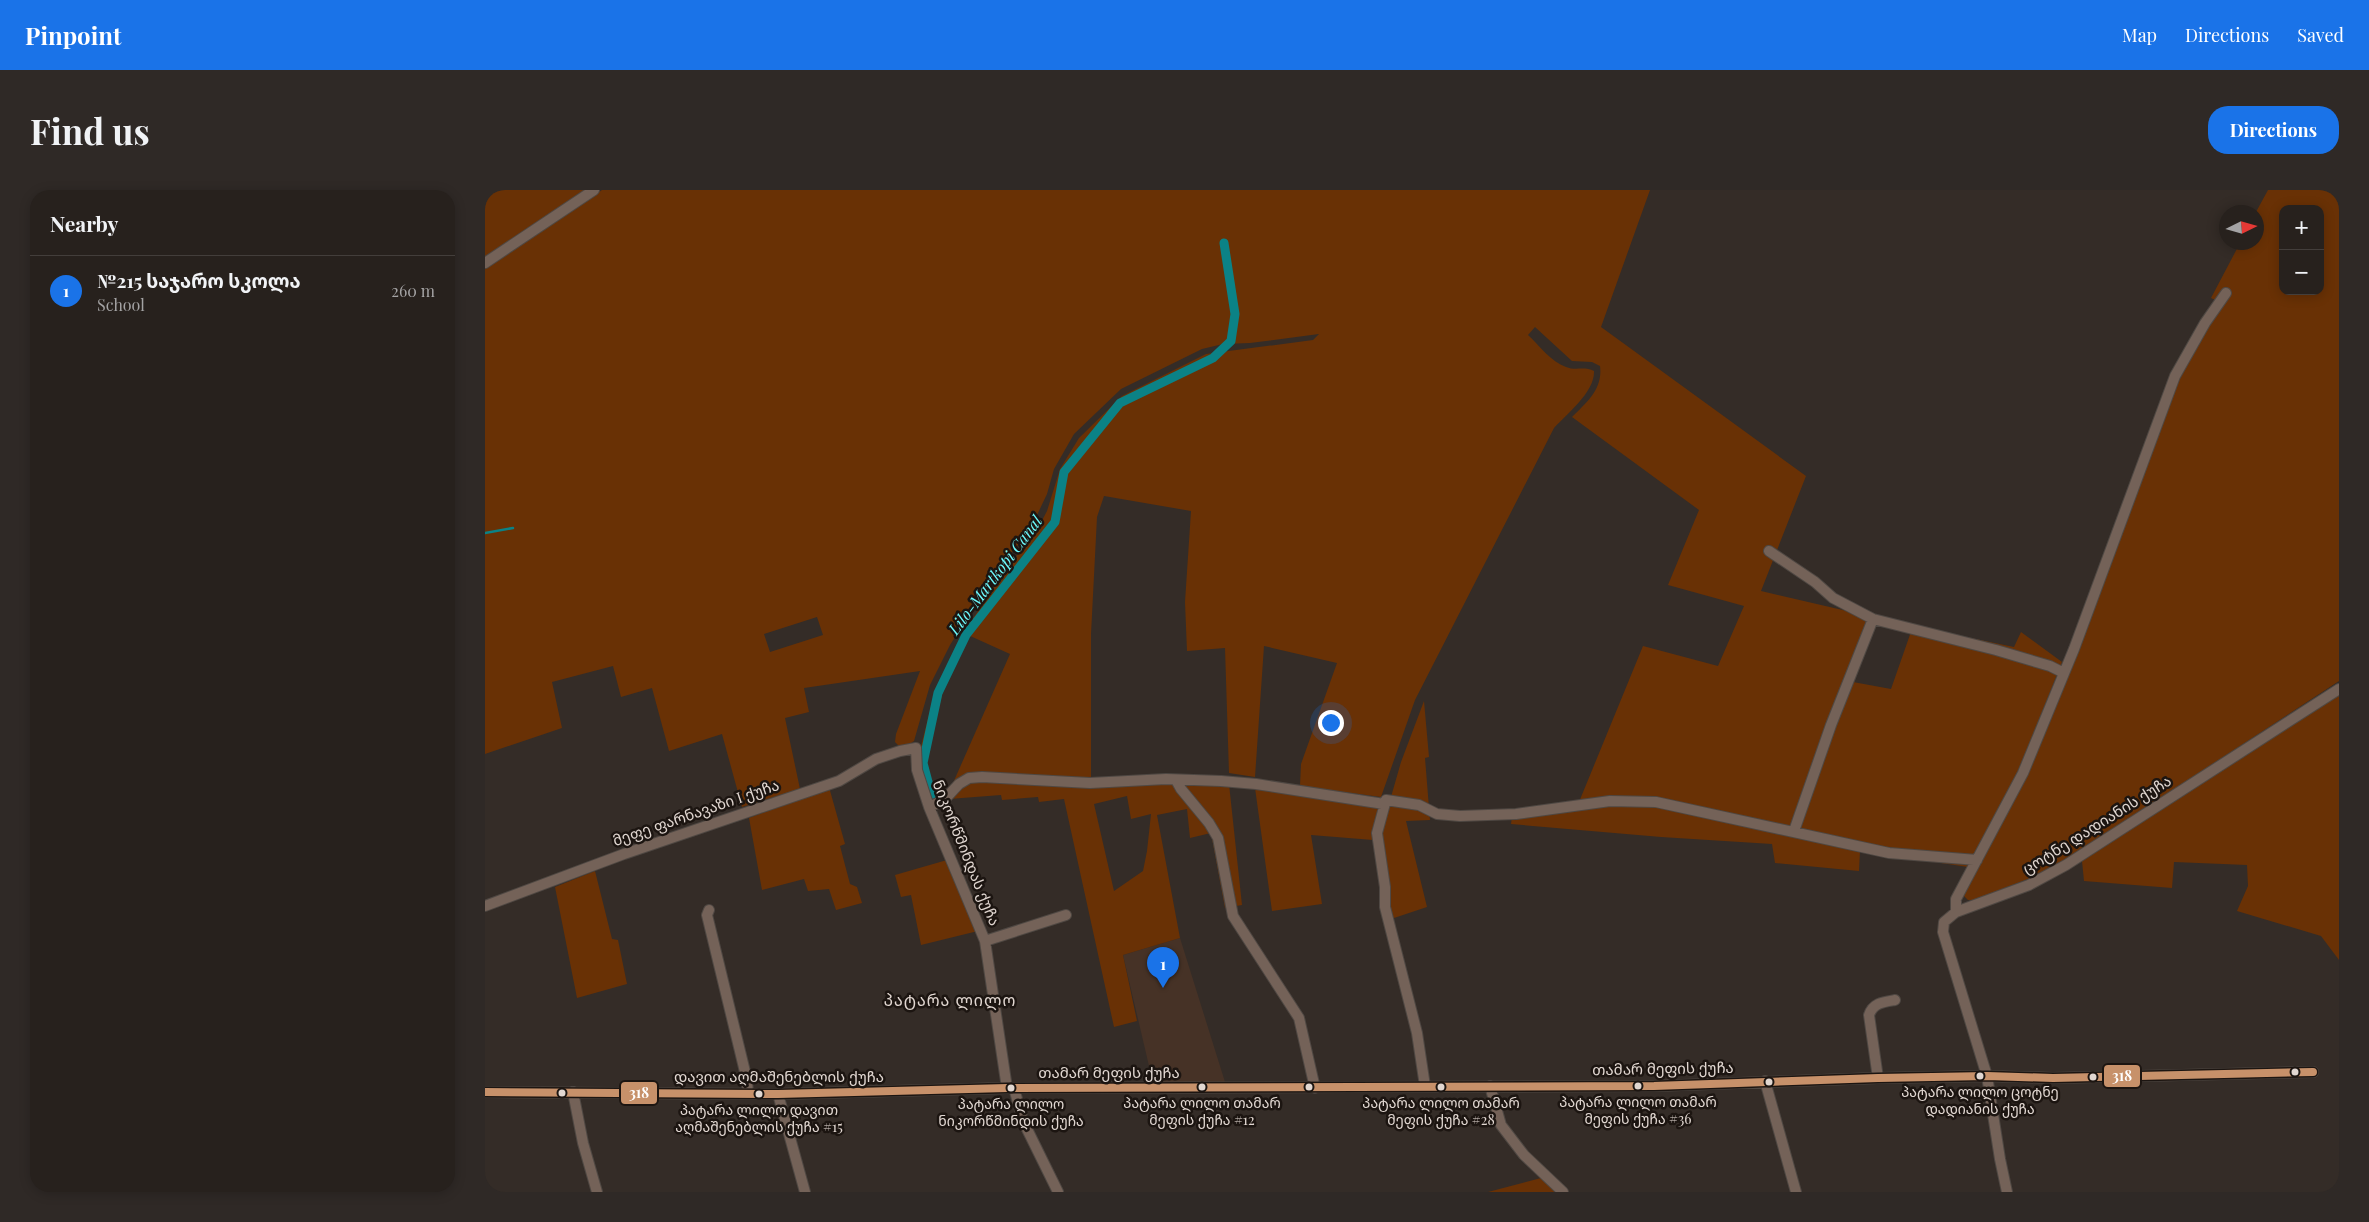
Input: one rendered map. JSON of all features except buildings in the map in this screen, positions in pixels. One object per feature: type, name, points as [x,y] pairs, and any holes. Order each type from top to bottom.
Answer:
[{"type":"street","points":[[485,263],[594,190]]},
{"type":"street","points":[[2007,1192],[1987,1076],[1943,932],[1944,922],[1956,912],[1956,899],[1977,860],[1988,834],[2023,772],[2064,673],[2175,376],[2205,323],[2227,293]]},
{"type":"street","points":[[1769,551],[1815,582],[1833,598],[1873,619],[1996,650],[2050,666],[2064,673]]},
{"type":"street","points":[[1794,831],[1831,725],[1873,619]]},
{"type":"street","name":"ცოტნე დადიანის ქუჩა","points":[[1956,912],[2029,885],[2066,865],[2339,689]]},
{"type":"street","name":"ნიკორწმინდას ქუჩა","points":[[916,748],[917,770],[929,807],[985,941],[1010,1088],[1023,1121],[1058,1192]]},
{"type":"street","name":"მეფე ფარნავაზი I ქუჩა","points":[[485,906],[623,854],[839,781],[876,759],[916,748]]},
{"type":"street","points":[[929,807],[944,800],[959,784],[969,778],[1090,783],[1176,780],[1256,784],[1385,802],[1419,804],[1437,814],[1461,816],[1516,814],[1630,800],[1657,802],[1889,853],[1977,860]]},
{"type":"street","points":[[1176,780],[1181,789],[1209,823],[1218,838],[1233,916],[1299,1018],[1315,1088]]},
{"type":"street","points":[[1385,802],[1377,833],[1385,886],[1385,908],[1417,1033],[1425,1086]]},
{"type":"street","points":[[709,910],[707,915],[747,1080],[748,1094]]},
{"type":"street","points":[[985,941],[1066,915]]},
{"type":"street","points":[[1878,1078],[1869,1015],[1871,1009],[1879,1003],[1895,1000]]},
{"type":"street","name":"თამარ მეფის ქუჩა","points":[[1010,1088],[1654,1086],[1878,1078],[1987,1076],[2053,1078],[2313,1072]]},
{"type":"street","points":[[1765,1082],[1796,1192]]},
{"type":"street","points":[[1490,1086],[1501,1125],[1524,1155],[1563,1192]]},
{"type":"street","name":"დავით აღმაშენებლის ქუჩა","points":[[485,1092],[777,1094],[1010,1088]]},
{"type":"street","points":[[573,1092],[583,1144],[597,1192]]},
{"type":"street","points":[[777,1094],[805,1192]]},
{"type":"shaded area","points":[[485,190],[588,190],[485,260]]},
{"type":"shaded area","points":[[602,190],[1650,190],[1601,327],[1806,476],[1761,591],[1877,618],[1853,682],[1891,689],[1913,626],[2014,647],[2021,632],[2062,662],[2019,770],[1968,867],[1860,851],[1859,871],[1775,863],[1772,844],[1661,837],[1511,824],[1513,809],[1579,802],[1643,646],[1718,666],[1744,606],[1668,585],[1699,510],[1572,417],[1593,394],[1599,382],[1600,366],[1592,362],[1572,361],[1535,327],[1528,335],[1550,357],[1569,368],[1594,371],[1593,379],[1585,395],[1554,428],[1415,700],[1381,797],[1300,786],[1301,764],[1337,663],[1264,646],[1255,777],[1229,773],[1225,648],[1187,651],[1185,602],[1191,511],[1104,496],[1097,517],[1091,634],[1091,779],[973,773],[953,783],[1010,654],[968,635],[945,683],[926,755],[934,798],[930,801],[919,765],[921,746],[935,691],[966,629],[1003,573],[1037,530],[1047,511],[1060,469],[1079,438],[1122,396],[1206,354],[1313,340],[1319,334],[1250,343],[1223,344],[1202,349],[1121,389],[1074,434],[1054,469],[1047,494],[1029,532],[999,568],[950,645],[930,685],[914,741],[908,745],[899,746],[895,742],[896,734],[920,671],[804,688],[809,712],[785,718],[800,789],[742,807],[722,734],[669,751],[652,688],[621,697],[613,666],[552,682],[562,728],[485,754],[485,268]],"holes":[[[817,617],[823,635],[770,652],[764,634]]]},
{"type":"shaded area","points":[[2268,190],[2339,190],[2339,681],[2051,870],[1974,900],[1968,900],[1963,895],[2028,765],[2180,378],[2214,316],[2224,304],[2211,298],[2236,250],[2264,250],[2264,205],[2260,205]]},
{"type":"shaded area","points":[[2339,695],[2339,960],[2321,936],[2237,911],[2248,886],[2247,865],[2174,862],[2172,888],[2084,881],[2082,861]]},
{"type":"shaded area","points":[[1424,701],[1429,757],[1425,758],[1430,820],[1406,821],[1427,907],[1391,919],[1381,832],[1401,762]]},
{"type":"shaded area","points":[[1167,781],[1229,784],[1242,905],[1225,908],[1211,833],[1190,838],[1187,809],[1157,815],[1180,938],[1123,955],[1137,1021],[1114,1027],[1064,799],[1039,802],[1038,797],[1002,800],[1001,795],[949,799],[967,782]],"holes":[[[1127,796],[1131,819],[1151,814],[1143,871],[1114,891],[1094,804]]]},
{"type":"shaded area","points":[[829,787],[845,844],[840,846],[850,884],[857,887],[862,903],[836,910],[829,889],[808,891],[804,879],[762,890],[749,818]]},
{"type":"shaded area","points":[[1255,788],[1379,807],[1373,840],[1311,835],[1322,904],[1272,911]]},
{"type":"shaded area","points":[[947,860],[978,931],[921,945],[911,895],[901,897],[895,875]]},
{"type":"shaded area","points":[[595,871],[612,939],[618,940],[627,984],[577,998],[555,887]]},
{"type":"shaded area","points":[[1180,938],[1225,1082],[1153,1083],[1123,955]]},
{"type":"shaded area","points":[[1541,1178],[1555,1192],[1488,1192]]},
{"type":"waterway","name":"Lilo-Martkopi Canal","points":[[932,797],[923,763],[938,693],[966,635],[1055,522],[1064,472],[1120,403],[1213,358],[1231,341],[1235,314],[1224,243]]},
{"type":"waterway","points":[[485,533],[513,528]]},
{"type":"transit line","name":"318","points":[[485,1092],[778,1094],[1007,1088],[1654,1086],[1878,1078],[1987,1076],[2053,1078],[2313,1072]]},
{"type":"place","name":"№215 საჯარო სკოლა","points":[[1163,988]]},
{"type":"place","name":"პატარა ლილო ცოტნე დადიანის ქუჩა","points":[[1980,1076]]},
{"type":"place","name":"პატარა ლილო თამარ მეფის ქუჩა #36","points":[[1638,1086]]},
{"type":"place","name":"პატარა ლილო თამარ მეფის ქუჩა #12","points":[[1202,1087]]},
{"type":"place","name":"პატარა ლილო თამარ მეფის ქუჩა #28","points":[[1441,1087]]},
{"type":"place","name":"პატარა ლილო ნიკორწმინდის ქუჩა","points":[[1011,1088]]},
{"type":"place","name":"პატარა ლილო დავით აღმაშენებლის ქუჩა #15","points":[[759,1094]]},
{"type":"district","name":"პატარა ლილო","points":[[950,1000]]}]
